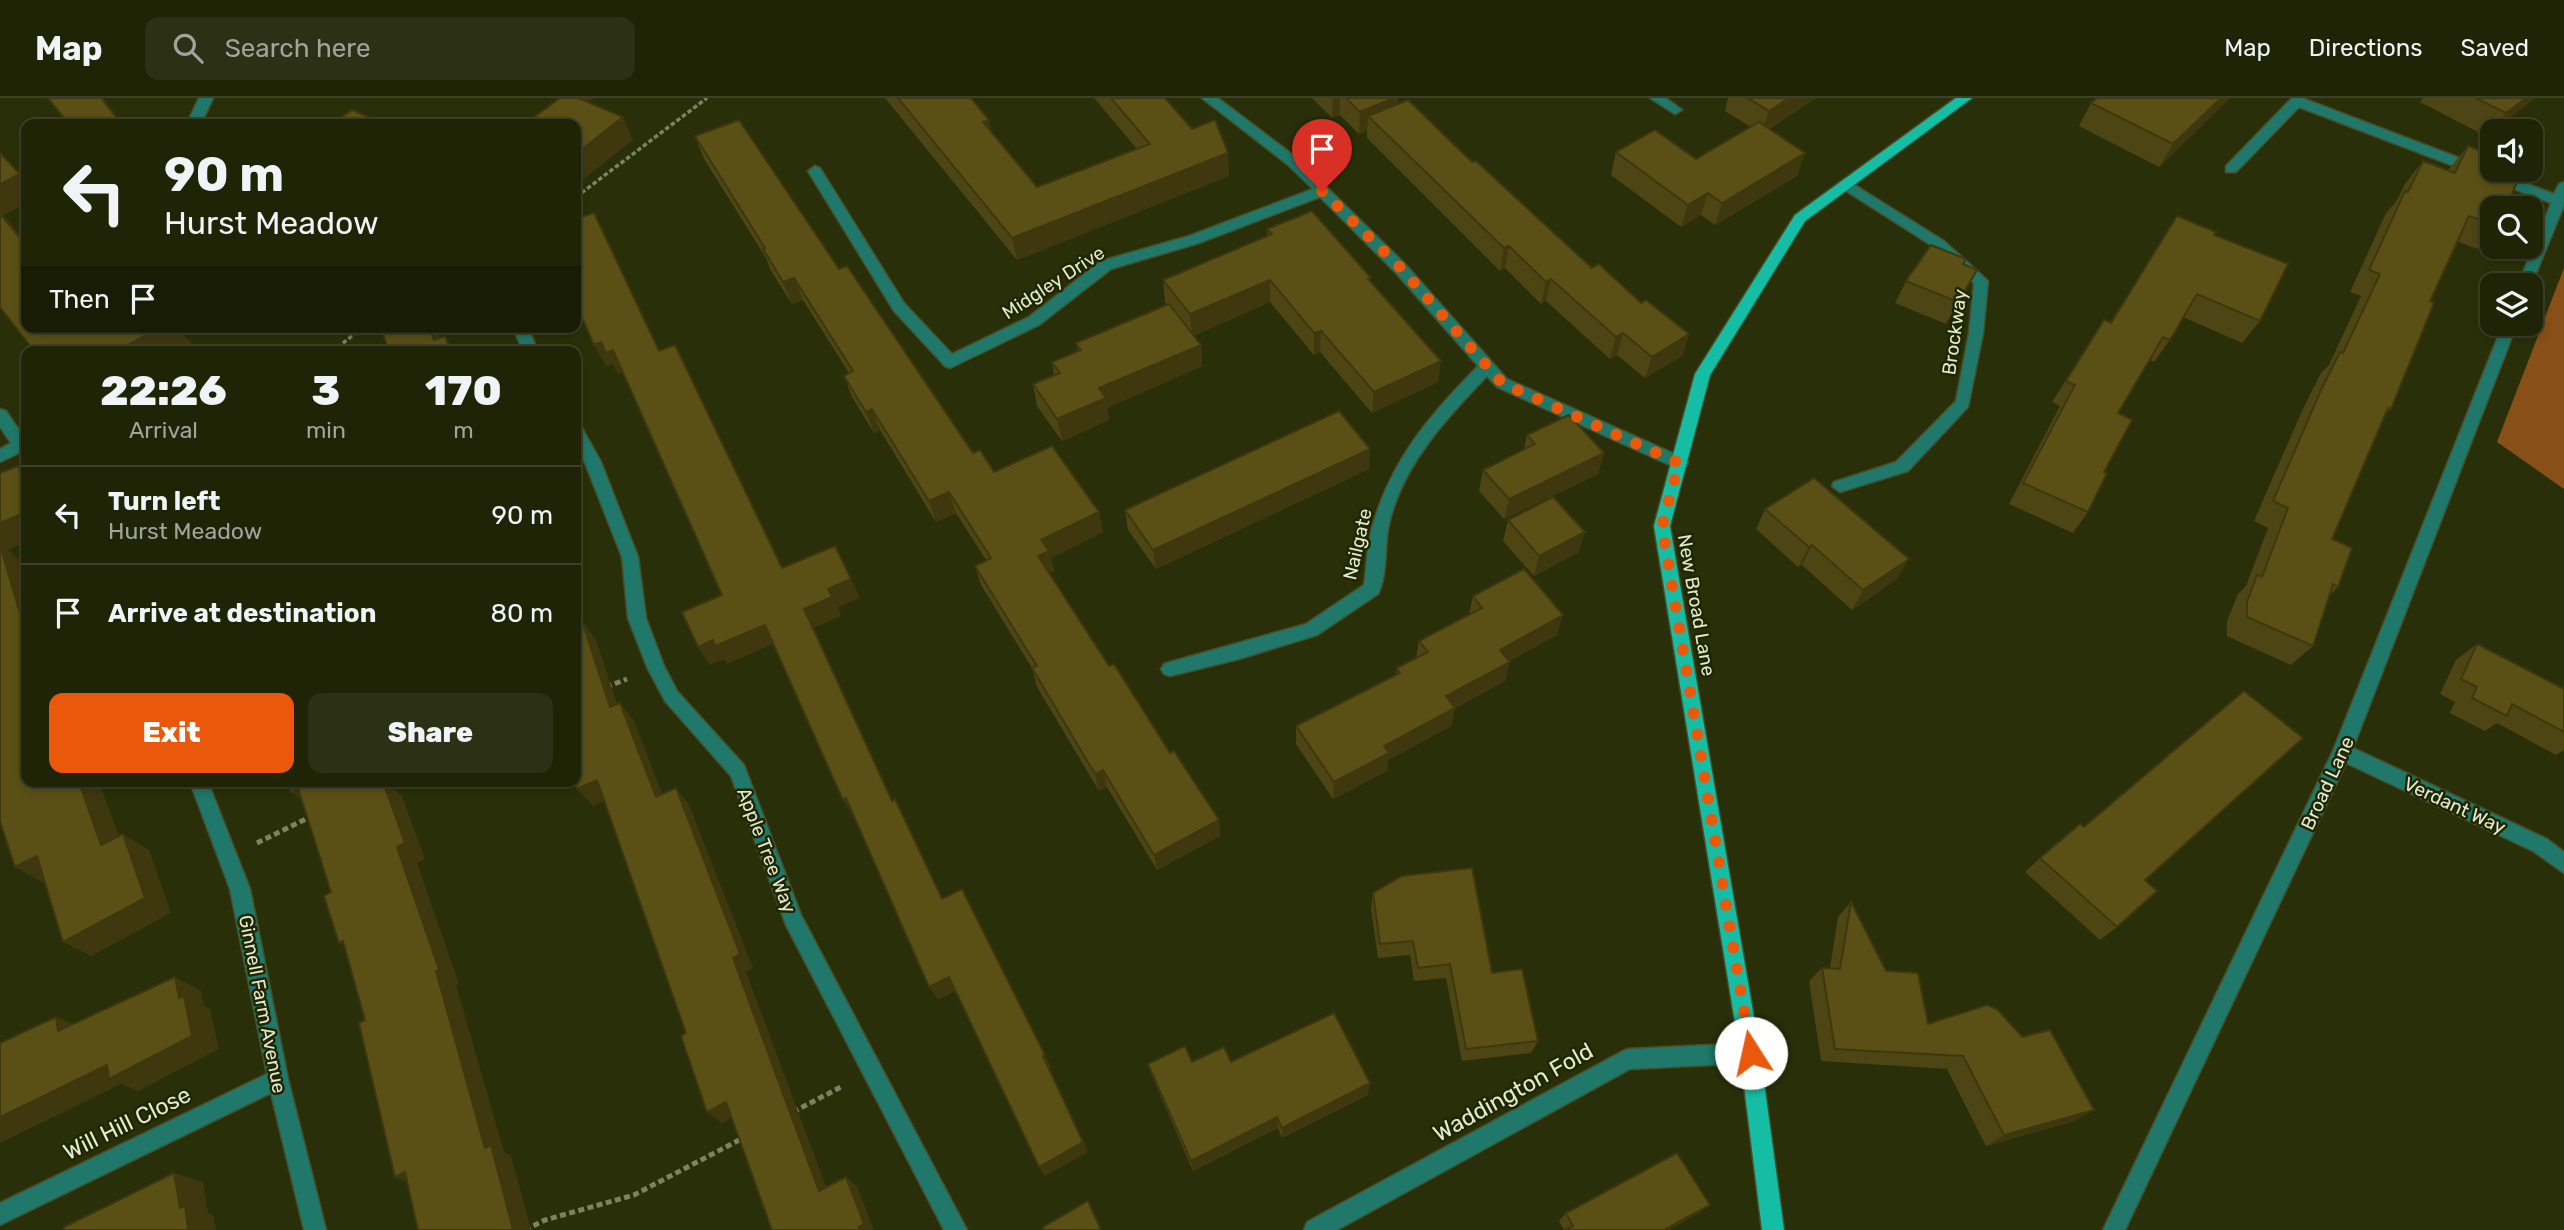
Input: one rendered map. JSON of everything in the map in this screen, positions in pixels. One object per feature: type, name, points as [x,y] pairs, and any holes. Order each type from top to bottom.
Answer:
[{"type":"main road","name":"New Broad Lane","points":[[1773,1230],[1751,1053],[1662,526],[1703,374],[1800,218],[1965,98]]},
{"type":"street","points":[[196,119],[206,98]]},
{"type":"street","points":[[1209,98],[1292,161],[1402,269],[1502,383],[1679,463]]},
{"type":"street","points":[[1657,98],[1675,110]]},
{"type":"street","points":[[2231,169],[2297,101],[2558,201]]},
{"type":"street","name":"Midgley Drive","points":[[815,171],[899,307],[950,362],[1034,321],[1107,265],[1194,240],[1322,191]]},
{"type":"street","name":"Brockway","points":[[1840,486],[1902,467],[1963,403],[1976,333],[1981,281],[1939,244],[1845,184]]},
{"type":"street","points":[[2530,273],[2564,187]]},
{"type":"street","name":"Broad Lane","points":[[2114,1230],[2342,752],[2505,336]]},
{"type":"street","name":"Nailgate","points":[[1170,669],[1311,630],[1372,589],[1381,523],[1405,463],[1439,416],[1487,366]]},
{"type":"street","points":[[0,415],[21,442]]},
{"type":"street","name":"Apple Tree Way","points":[[581,441],[593,462],[630,557],[637,618],[656,667],[671,696],[738,771],[793,919],[956,1230]]},
{"type":"street","points":[[0,456],[21,447]]},
{"type":"street","name":"Verdant Way","points":[[2342,752],[2540,845],[2564,864]]},
{"type":"street","name":"Ginnell Farm Avenue","points":[[201,787],[240,889],[278,1079],[315,1230]]},
{"type":"street","name":"Waddington Fold","points":[[1315,1230],[1628,1059],[1751,1053]]},
{"type":"street","name":"Will Hill Close","points":[[0,1214],[278,1079]]},
{"type":"path","points":[[581,193],[707,98]]},
{"type":"path","points":[[339,346],[356,333]]},
{"type":"path","points":[[599,690],[656,667]]},
{"type":"path","points":[[228,857],[321,811]]},
{"type":"path","points":[[788,1115],[873,1070]]},
{"type":"path","points":[[525,1230],[545,1220],[634,1195],[752,1134]]},
{"type":"shaded area","points":[[2564,268],[2564,489],[2497,442],[2538,336],[2543,336],[2543,323]]},
{"type":"building","points":[[48,98],[101,98],[117,119],[65,119]]},
{"type":"building","points":[[560,98],[578,98],[623,117],[581,150],[581,119],[532,119]]},
{"type":"building","points":[[898,98],[971,98],[989,120],[983,122],[1037,187],[1150,144],[1111,98],[1165,98],[1192,129],[1215,120],[1228,153],[1012,238]]},
{"type":"building","points":[[1346,98],[1393,98],[1360,112]]},
{"type":"building","points":[[1748,98],[1789,98],[1769,111]]},
{"type":"building","points":[[2097,98],[2221,98],[2173,144],[2091,103]]},
{"type":"building","points":[[2476,98],[2526,98],[2506,113]]},
{"type":"building","points":[[1408,100],[1472,162],[1476,161],[1592,268],[1599,264],[1641,303],[1646,300],[1689,334],[1652,357],[1623,333],[1616,337],[1551,279],[1546,282],[1509,246],[1504,248],[1368,116]]},
{"type":"building","points":[[352,110],[373,119],[339,119]]},
{"type":"building","points":[[739,120],[839,269],[847,266],[973,453],[980,450],[994,472],[1052,446],[1099,512],[1041,540],[1049,551],[1038,556],[1109,666],[1114,664],[1170,753],[1174,751],[1219,820],[1154,855],[1103,770],[1095,774],[1032,668],[1037,666],[975,566],[991,558],[949,492],[929,501],[872,409],[866,412],[844,376],[853,371],[794,278],[783,282],[763,249],[765,248],[695,136]]},
{"type":"building","points":[[1759,122],[1805,153],[1722,203],[1708,193],[1688,205],[1616,152],[1655,130],[1696,159]]},
{"type":"building","points":[[2468,146],[2480,150],[2480,182],[2517,182],[2511,196],[2480,196],[2480,220],[2469,216],[2430,301],[2434,303],[2391,409],[2388,408],[2332,539],[2352,548],[2338,587],[2333,584],[2313,646],[2247,617],[2247,602],[2257,575],[2262,577],[2288,508],[2273,501],[2321,390],[2340,352],[2343,353],[2380,274],[2369,270],[2405,191],[2408,192],[2423,161],[2455,173]]},
{"type":"building","points":[[0,153],[20,174],[0,184]]},
{"type":"building","points":[[1312,211],[1441,361],[1374,392],[1321,331],[1314,333],[1270,280],[1190,314],[1163,280],[1272,234],[1267,229]]},
{"type":"building","points":[[594,213],[659,351],[675,345],[782,568],[835,546],[851,579],[828,589],[832,597],[804,609],[892,801],[895,799],[942,899],[962,889],[1045,1055],[1043,1056],[1083,1142],[1039,1167],[949,977],[929,987],[846,798],[843,800],[765,625],[715,646],[713,640],[698,647],[682,612],[722,595],[613,350],[606,353],[601,342],[594,345],[581,315],[581,217]]},
{"type":"building","points":[[0,214],[21,239],[21,333],[150,333],[126,346],[30,346],[0,307]]},
{"type":"building","points":[[2177,216],[2216,232],[2214,235],[2288,264],[2260,321],[2197,294],[2170,340],[2163,337],[2118,413],[2132,420],[2104,472],[2107,473],[2088,512],[2023,483],[2075,385],[2066,381],[2104,320],[2111,323]]},
{"type":"building","points":[[1931,245],[1966,259],[1963,264],[1977,270],[1958,302],[1906,281]]},
{"type":"building","points":[[1169,304],[1201,345],[1099,388],[1106,398],[1057,419],[1033,384],[1060,373],[1052,362],[1081,350],[1076,343]]},
{"type":"building","points":[[383,333],[431,333],[434,340],[445,336],[449,346],[387,346]]},
{"type":"building","points":[[1339,411],[1370,449],[1153,550],[1125,510]]},
{"type":"building","points":[[1569,415],[1604,453],[1509,499],[1483,470],[1535,444],[1527,435]]},
{"type":"building","points":[[18,466],[21,475],[21,514],[0,523],[0,473]]},
{"type":"building","points":[[1814,478],[1909,559],[1863,590],[1812,545],[1809,547],[1765,509]]},
{"type":"building","points":[[1553,497],[1585,532],[1539,556],[1508,520]]},
{"type":"building","points":[[0,545],[21,617],[21,787],[81,787],[101,845],[123,834],[145,898],[63,942],[37,856],[15,867],[0,821]]},
{"type":"building","points":[[1524,569],[1563,615],[1500,650],[1510,662],[1446,696],[1455,708],[1384,746],[1389,753],[1334,782],[1296,726],[1400,673],[1397,668],[1428,652],[1419,641],[1482,608],[1473,596]]},
{"type":"building","points":[[581,621],[610,707],[620,703],[656,797],[676,788],[740,954],[733,958],[819,1191],[846,1177],[864,1224],[859,1227],[860,1230],[772,1230],[726,1102],[707,1112],[681,1036],[686,1033],[597,780],[577,789],[576,787],[581,787]]},
{"type":"building","points":[[2477,644],[2564,689],[2564,732],[2512,704],[2507,716],[2472,698],[2477,687],[2461,679]]},
{"type":"building","points":[[2244,691],[2303,738],[2145,880],[2157,891],[2117,927],[2040,858],[2080,824],[2084,827]]},
{"type":"building","points":[[289,787],[385,787],[405,843],[397,847],[439,970],[436,971],[485,1148],[491,1145],[513,1230],[418,1230],[405,1172],[395,1177],[359,1023],[365,1020],[343,941],[339,943],[324,896],[331,892],[298,788],[291,792]]},
{"type":"building","points":[[1472,868],[1492,973],[1522,969],[1538,1041],[1466,1049],[1450,964],[1418,968],[1413,941],[1380,944],[1373,893],[1402,876]]},
{"type":"building","points":[[1851,902],[1886,971],[1918,973],[1928,1024],[1987,1005],[1997,1009],[2022,1037],[2050,1030],[2094,1110],[2004,1135],[1963,1056],[1835,1049],[1822,968],[1840,969]]},
{"type":"building","points":[[175,977],[179,998],[184,996],[192,1036],[109,1079],[107,1065],[0,1117],[0,1043],[56,1017],[58,1031]]},
{"type":"building","points":[[1334,1013],[1370,1083],[1282,1128],[1277,1117],[1191,1161],[1148,1064],[1185,1046],[1192,1062],[1224,1047],[1231,1062]]},
{"type":"building","points":[[1677,1153],[1710,1205],[1664,1230],[1565,1230],[1573,1226],[1566,1213]]},
{"type":"building","points":[[174,1173],[180,1208],[185,1206],[188,1230],[64,1230],[64,1227]]},
{"type":"building","points":[[1088,1201],[1101,1230],[1044,1230],[1043,1227]]},
{"type":"route","points":[[1322,191],[1402,269],[1502,383],[1679,463],[1662,526],[1751,1053]]}]
